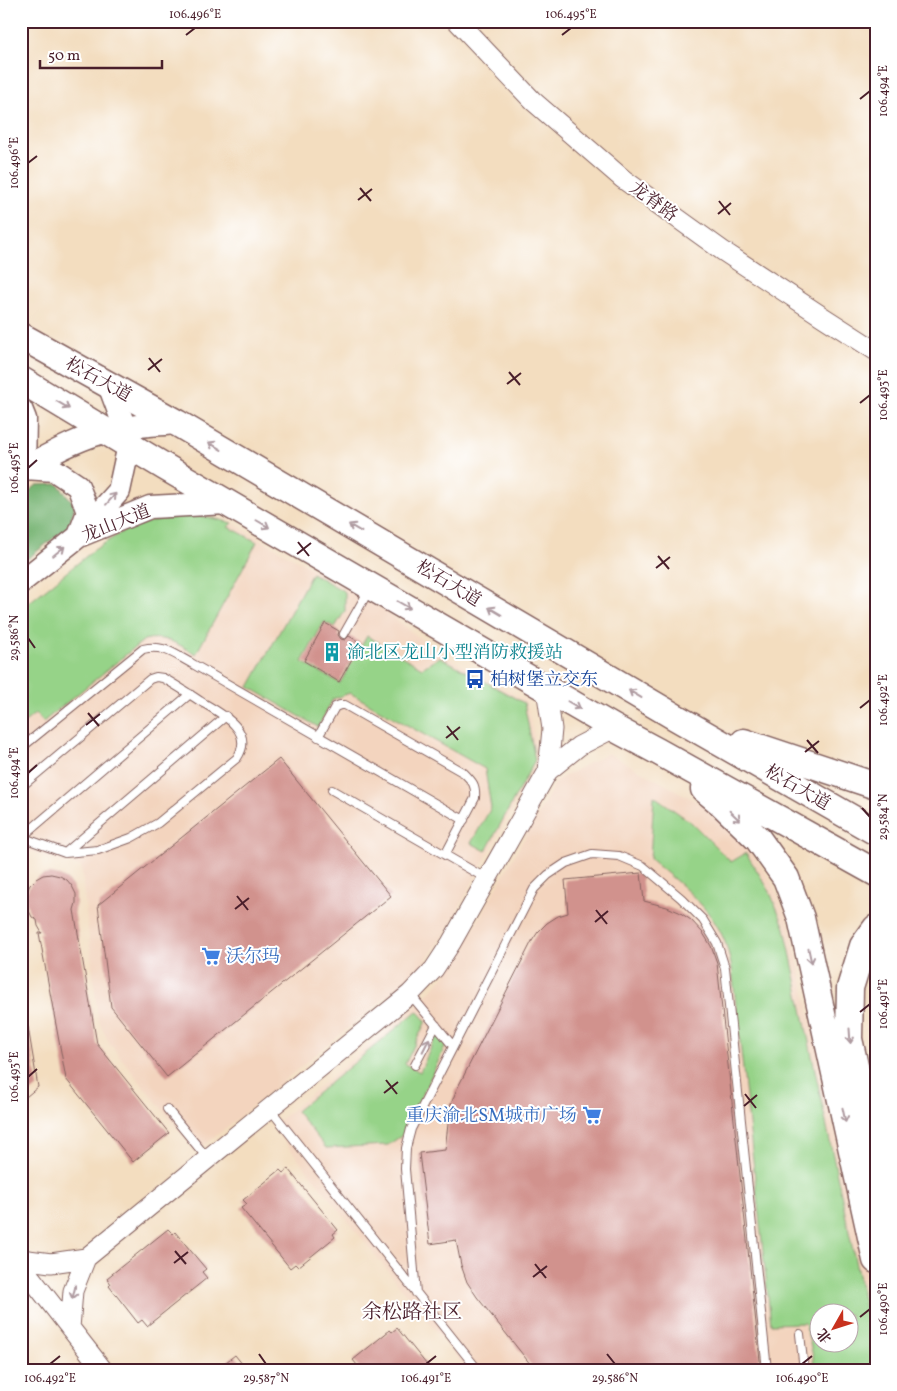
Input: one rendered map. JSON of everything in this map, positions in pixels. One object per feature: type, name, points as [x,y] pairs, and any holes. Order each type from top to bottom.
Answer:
[{"type":"highway","name":"松石大道","points":[[21,336],[177,423],[677,718],[876,832]]},
{"type":"highway","name":"松石大道","points":[[21,380],[120,434],[227,503],[614,728],[876,873]]},
{"type":"highway","points":[[677,718],[765,750],[876,786]]},
{"type":"highway","points":[[765,750],[876,800]]},
{"type":"highway","points":[[657,751],[720,803],[758,839],[786,878],[801,918],[876,1260]]},
{"type":"highway","points":[[839,852],[876,888]]},
{"type":"highway","points":[[876,928],[863,946],[850,988],[849,1039],[876,1160]]},
{"type":"main road","points":[[79,536],[118,490],[120,434],[109,385]]},
{"type":"main road","points":[[21,409],[25,419],[23,470]]},
{"type":"main road","points":[[23,470],[71,444],[177,423]]},
{"type":"main road","points":[[23,470],[54,470],[78,486],[88,512],[79,536]]},
{"type":"main road","name":"龙山大道","points":[[21,582],[79,536],[150,506],[227,503]]},
{"type":"street","name":"龙脊路","points":[[457,21],[533,101],[623,178],[724,251],[876,351]]},
{"type":"street","points":[[546,688],[552,729],[548,771]]},
{"type":"street","points":[[70,1328],[73,1291],[86,1258],[410,994],[434,969],[451,943],[548,771],[579,746],[614,728]]},
{"type":"street","points":[[21,1259],[51,1263],[86,1258]]},
{"type":"street","points":[[21,1265],[103,1370]]},
{"type":"lane","points":[[344,634],[371,587]]},
{"type":"lane","points":[[21,748],[143,649],[154,646],[165,649],[191,663],[464,820]]},
{"type":"lane","points":[[21,787],[150,679],[156,677],[164,678],[226,716],[236,726],[241,736],[241,752],[158,822],[130,838],[98,850],[65,853],[22,837],[190,694]]},
{"type":"lane","points":[[318,736],[335,707],[340,704],[345,705],[464,772],[476,789],[475,798],[445,854]]},
{"type":"lane","points":[[65,853],[226,716]]},
{"type":"lane","points":[[332,790],[487,879]]},
{"type":"lane","points":[[416,1293],[405,1169],[406,1148],[411,1129],[534,889],[548,875],[566,863],[592,854],[619,856],[643,866],[681,898],[703,920],[717,943],[725,968],[767,1370]]},
{"type":"lane","points":[[410,994],[453,1046]]},
{"type":"lane","points":[[415,1065],[436,1024]]},
{"type":"lane","points":[[167,1109],[208,1159]]},
{"type":"lane","points":[[270,1109],[478,1370]]},
{"type":"lane","points":[[800,1334],[804,1370]]},
{"type":"shaded area","points":[[232,523],[380,607],[436,651],[526,701],[539,759],[446,932],[424,963],[396,989],[196,1152],[110,1044],[103,1031],[98,1018],[81,866],[58,861],[21,848],[21,690]]},
{"type":"shaded area","name":"重庆渝北SM城市广场","points":[[608,753],[712,810],[748,847],[772,883],[790,925],[876,1315],[876,1370],[467,1370],[272,1126],[419,1004],[444,977],[464,946],[557,780]]},
{"type":"green space","points":[[58,484],[75,505],[69,526],[21,564],[21,497],[37,485]]},
{"type":"green space","points":[[182,516],[208,517],[232,523],[228,527],[257,542],[196,654],[165,640],[144,640],[43,722],[36,713],[21,725],[21,609],[94,550],[122,532],[152,521]]},
{"type":"green space","points":[[312,573],[345,592],[345,611],[335,627],[324,622],[302,662],[340,683],[367,636],[422,668],[440,657],[524,703],[535,760],[486,851],[471,843],[491,808],[485,769],[350,693],[333,699],[318,727],[249,687]]},
{"type":"green space","points":[[654,796],[692,823],[731,862],[746,853],[769,890],[785,928],[868,1322],[873,1370],[814,1370],[813,1354],[860,1354],[860,1304],[810,1304],[810,1344],[805,1323],[771,1324],[732,969],[725,942],[719,929],[702,906],[650,859]]},
{"type":"green space","points":[[417,1011],[426,1021],[405,1064],[420,1072],[437,1034],[446,1045],[404,1134],[388,1145],[326,1148],[296,1111]]},
{"type":"building","name":"渝北区龙山小型消防救援站","points":[[325,623],[339,631],[338,635],[341,639],[345,640],[349,636],[361,643],[339,682],[304,661]]},
{"type":"building","name":"沃尔玛","points":[[279,759],[391,896],[167,1077],[111,1007],[98,905]]},
{"type":"building","name":"重庆渝北SM城市广场","points":[[641,873],[644,901],[667,907],[691,920],[703,933],[711,946],[717,963],[761,1370],[535,1370],[467,1282],[456,1240],[430,1244],[419,1153],[445,1150],[450,1107],[456,1091],[532,941],[547,923],[558,916],[568,913],[565,880]]},
{"type":"building","points":[[51,874],[67,880],[76,894],[74,910],[97,1044],[169,1133],[133,1162],[66,1079],[39,933],[42,933],[37,920],[32,917],[28,909],[26,901],[26,893],[30,885],[43,875]]},
{"type":"building","points":[[21,1027],[28,1027],[38,1087],[21,1101]]},
{"type":"building","points":[[288,1169],[338,1230],[333,1234],[335,1237],[298,1267],[295,1264],[290,1268],[241,1208],[247,1204],[243,1200],[280,1170],[283,1173]]},
{"type":"building","points":[[168,1229],[173,1234],[175,1232],[206,1269],[202,1272],[207,1278],[147,1326],[142,1320],[138,1323],[109,1286],[111,1284],[107,1278]]},
{"type":"building","points":[[397,1328],[431,1370],[361,1370],[353,1360],[390,1330],[392,1332]]},
{"type":"building","points":[[235,1355],[247,1370],[216,1370]]},
{"type":"place","name":"渝北区龙山小型消防救援站","points":[[332,652]]},
{"type":"place","name":"柏树堡立交东","points":[[475,679]]},
{"type":"place","name":"沃尔玛","points":[[211,956]]},
{"type":"place","name":"重庆渝北SM城市广场","points":[[592,1115]]},
{"type":"district","name":"余松路社区","points":[[412,1311]]}]
